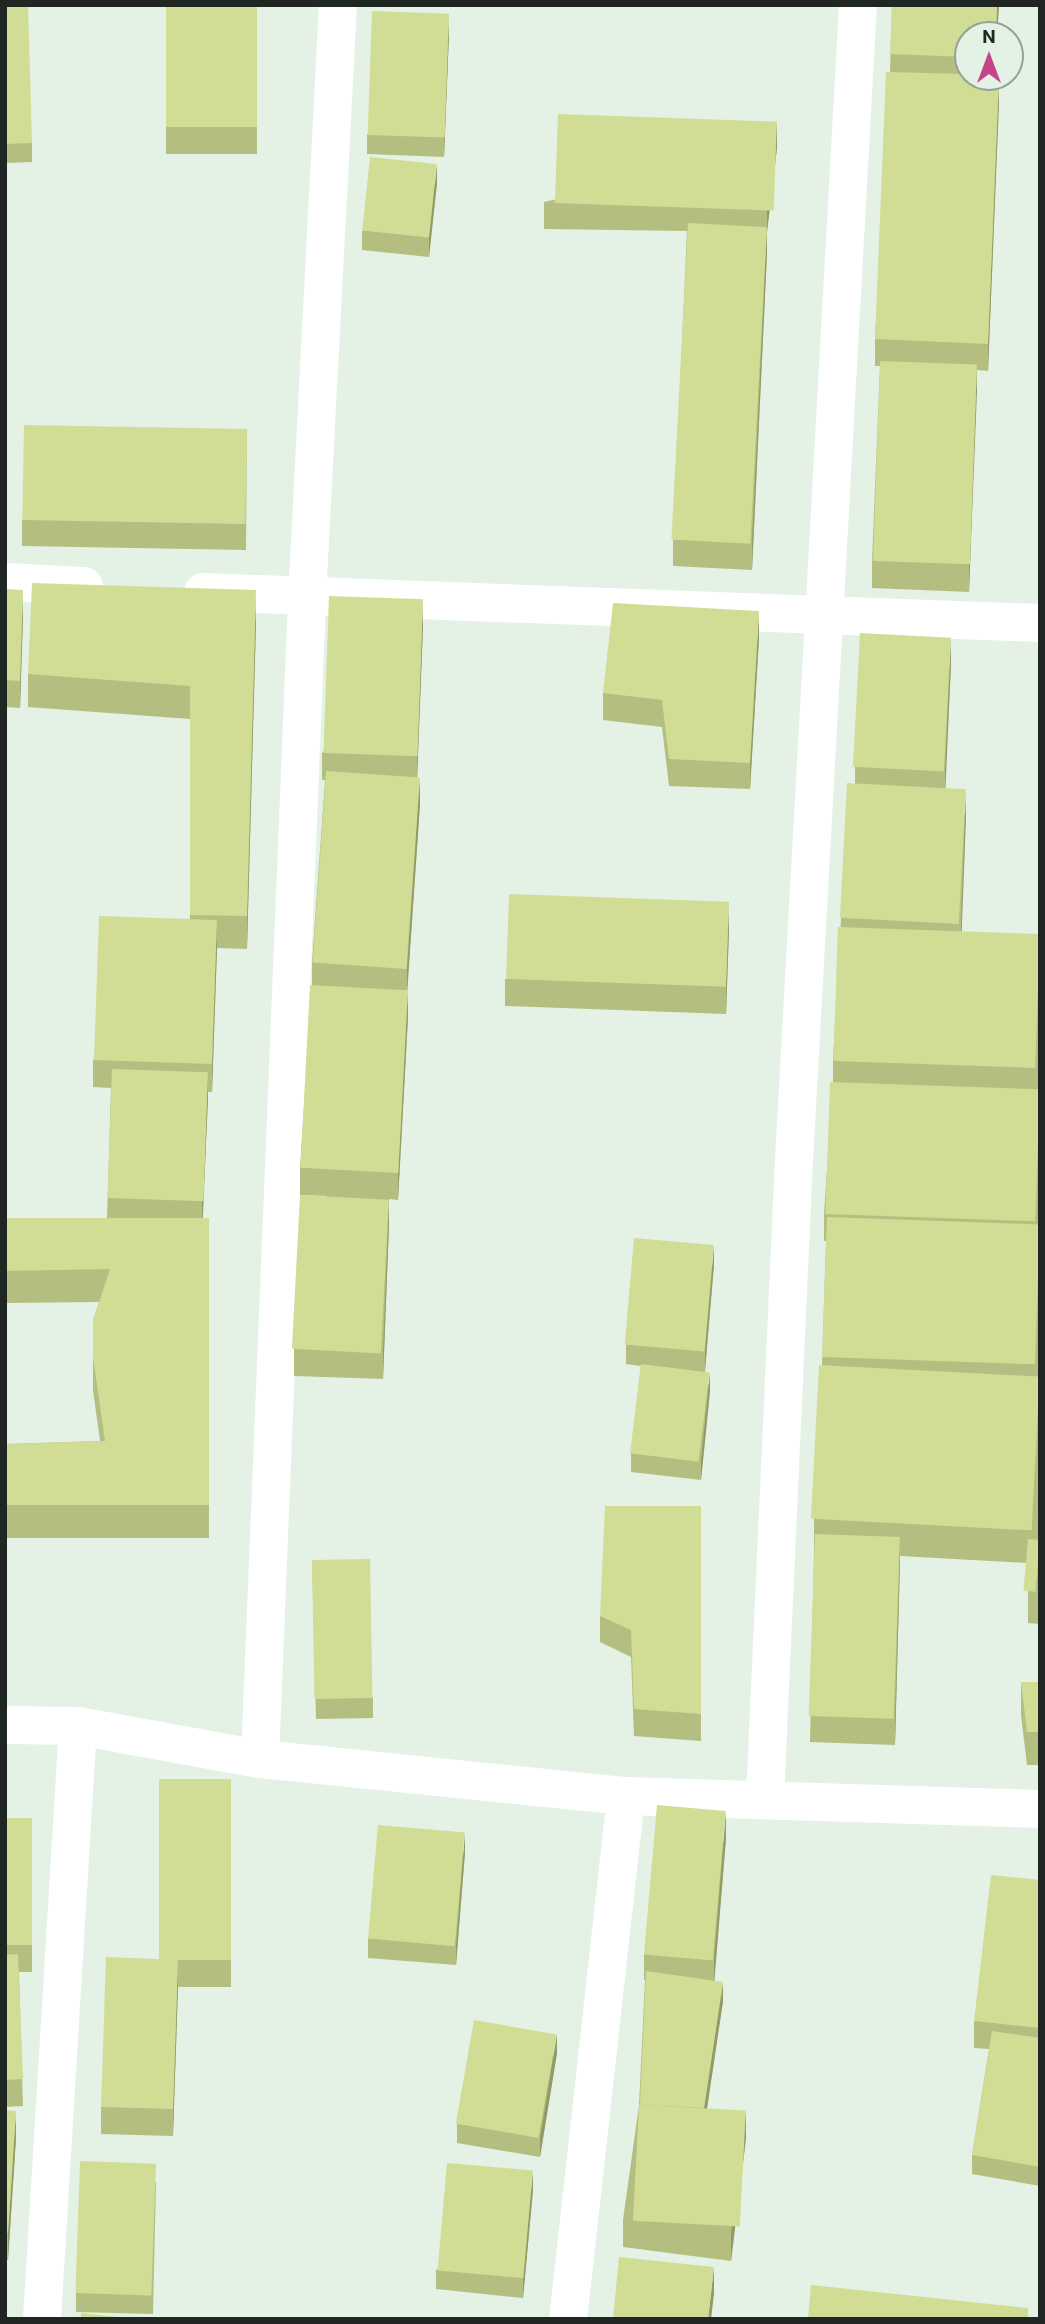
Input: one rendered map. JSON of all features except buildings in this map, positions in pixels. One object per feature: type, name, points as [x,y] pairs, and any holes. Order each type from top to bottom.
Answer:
[{"type":"street","points":[[260,1759],[307,598],[338,5]]},
{"type":"street","points":[[765,1798],[794,1160],[827,612],[858,5]]},
{"type":"street","points":[[5,582],[115,588]]},
{"type":"street","points":[[170,591],[307,598],[827,612],[1040,623]]},
{"type":"street","points":[[5,1725],[78,1726],[260,1759],[626,1796],[765,1798],[1040,1809]]},
{"type":"street","points":[[42,2319],[78,1726]]},
{"type":"street","points":[[568,2319],[626,1796]]}]
